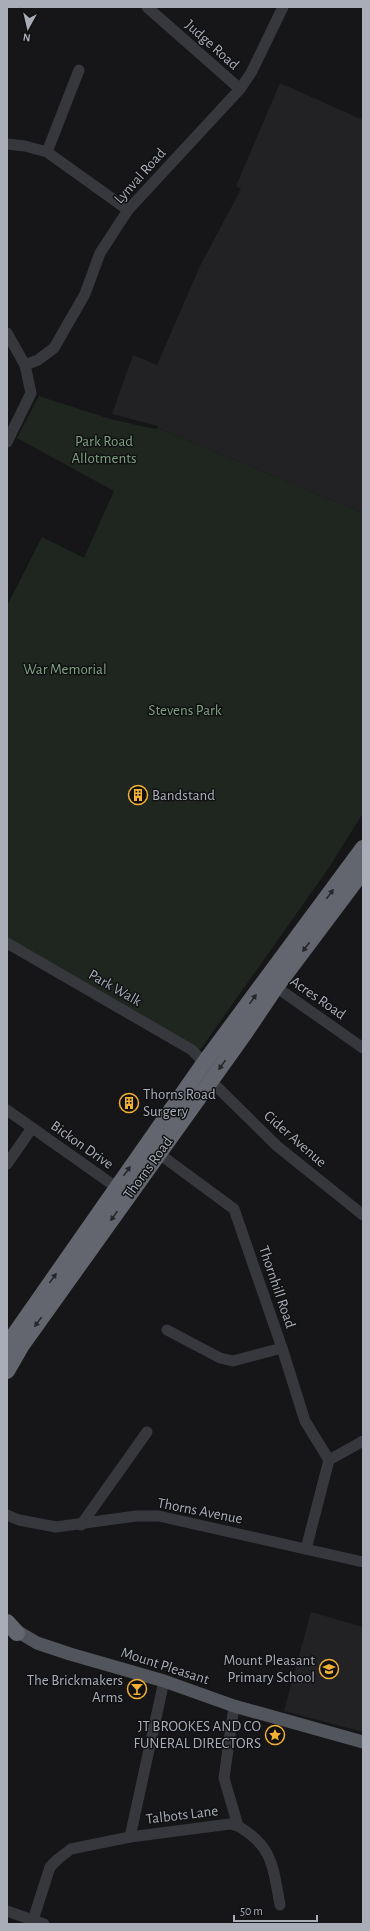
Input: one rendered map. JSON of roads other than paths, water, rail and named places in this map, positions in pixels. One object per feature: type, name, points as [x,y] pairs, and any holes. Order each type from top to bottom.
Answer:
[{"type":"highway","name":"Thorns Road","points":[[7,1345],[204,1063],[363,848]]},
{"type":"highway","name":"Thorns Road","points":[[7,1370],[22,1345],[211,1081],[276,987],[363,870]]},
{"type":"main road","name":"Mount Pleasant","points":[[10,1628],[37,1643],[64,1652],[164,1681],[234,1706],[363,1742]]},
{"type":"street","name":"Judge Road","points":[[147,7],[240,89]]},
{"type":"street","name":"Lynval Road","points":[[25,366],[38,360],[54,348],[85,294],[100,253],[128,210],[240,89],[251,73],[284,7]]},
{"type":"street","points":[[47,152],[79,70]]},
{"type":"street","points":[[7,144],[25,146],[47,152],[128,210]]},
{"type":"street","points":[[7,333],[25,366],[31,393],[7,442]]},
{"type":"street","name":"Park Walk","points":[[7,943],[192,1050],[204,1063]]},
{"type":"street","name":"Acres Road","points":[[276,987],[363,1048]]},
{"type":"street","name":"Cider Avenue","points":[[211,1081],[277,1146],[363,1215]]},
{"type":"street","name":"Bickon Drive","points":[[7,1110],[116,1187]]},
{"type":"street","name":"Bickon Drive","points":[[7,1164],[32,1128]]},
{"type":"street","name":"Thornhill Road","points":[[158,1154],[234,1209],[282,1348],[305,1421],[330,1460]]},
{"type":"street","points":[[168,1330],[220,1358],[232,1361],[282,1348]]},
{"type":"street","points":[[81,1525],[147,1432]]},
{"type":"street","points":[[306,1549],[330,1460],[363,1441]]},
{"type":"street","name":"Thorns Avenue","points":[[7,1514],[19,1520],[56,1528],[136,1516],[159,1516],[363,1562]]},
{"type":"street","name":"Talbots Lane","points":[[130,1837],[164,1681]]},
{"type":"street","name":"Talbots Lane","points":[[234,1706],[224,1778],[238,1826]]},
{"type":"street","name":"Talbots Lane","points":[[33,1920],[50,1867],[71,1849],[130,1837],[230,1824],[238,1826],[258,1840],[268,1853],[275,1877],[280,1905]]},
{"type":"street","points":[[7,1911],[44,1924]]},
{"type":"place","name":"Bandstand","points":[[138,795]]},
{"type":"place","name":"Thorns Road Surgery","points":[[129,1103]]},
{"type":"place","name":"Mount Pleasant Primary School","points":[[329,1669]]},
{"type":"place","name":"The Brickmakers Arms","points":[[137,1689]]},
{"type":"place","name":"JT BROOKES AND CO FUNERAL DIRECTORS","points":[[275,1735]]},
{"type":"park label","name":"Park Road Allotments","points":[[104,450]]},
{"type":"park label","name":"War Memorial","points":[[65,669]]},
{"type":"park label","name":"Stevens Park","points":[[185,710]]}]
